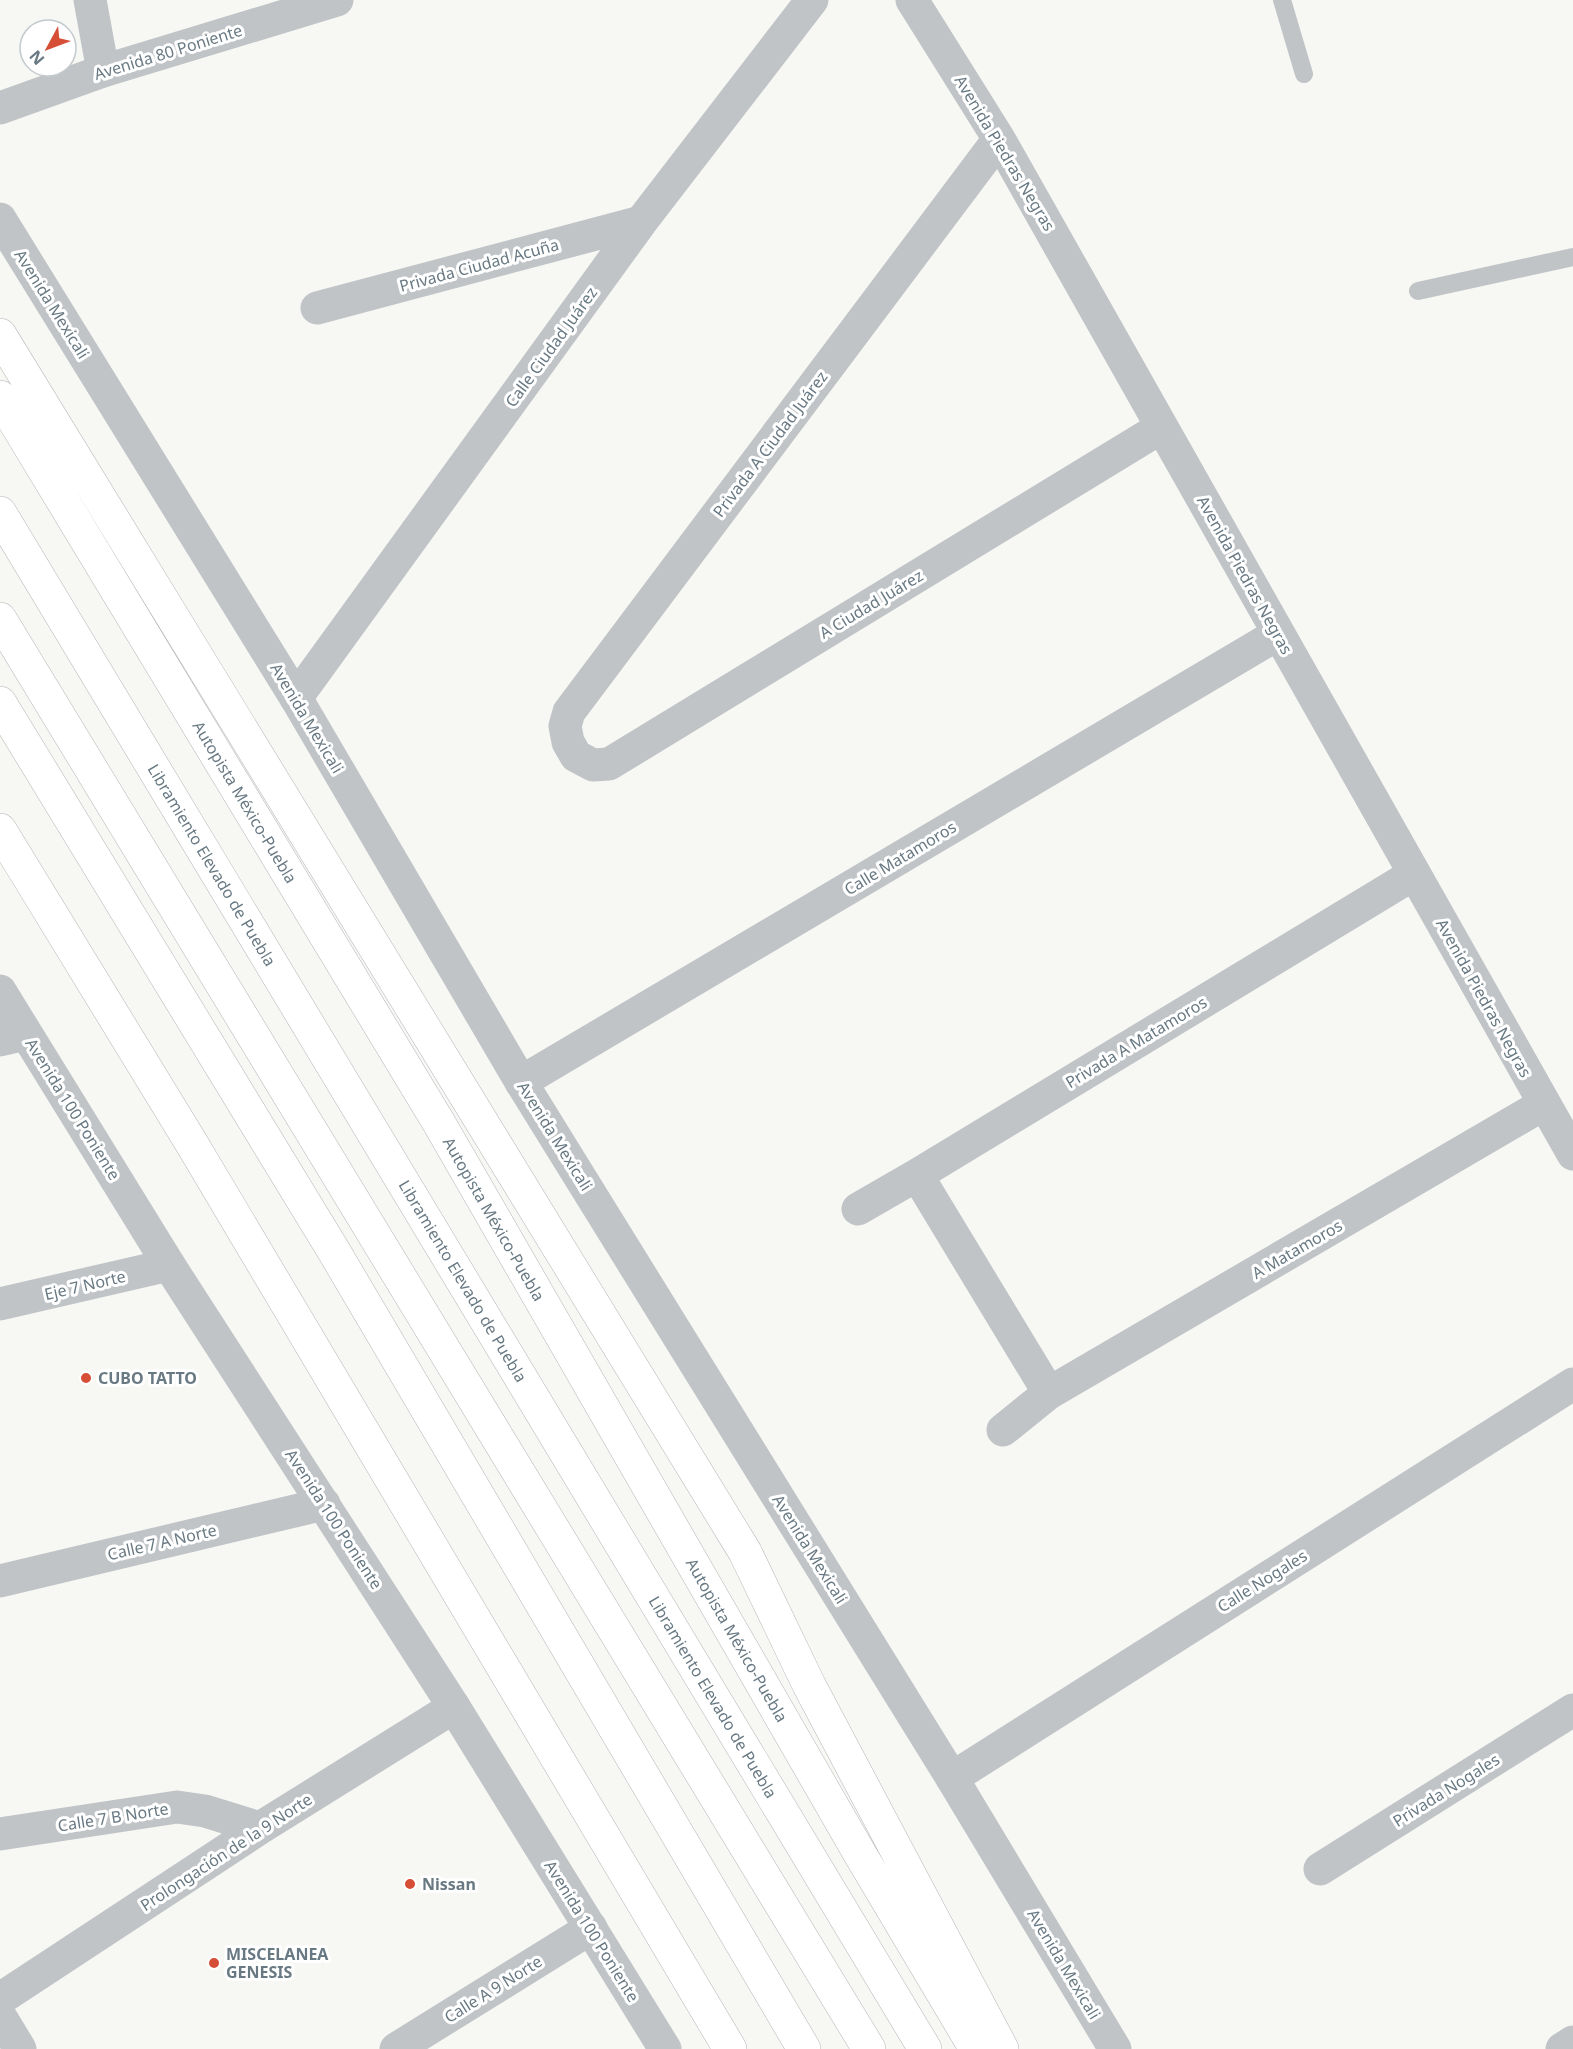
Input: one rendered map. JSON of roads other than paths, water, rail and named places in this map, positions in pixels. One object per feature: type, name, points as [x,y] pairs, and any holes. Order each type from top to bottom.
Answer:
[{"type":"highway","points":[[0,335],[745,1552],[809,1684],[1002,2049]]},
{"type":"highway","name":"Autopista México-Puebla","points":[[0,397],[439,1123],[849,1834],[976,2049]]},
{"type":"highway","name":"Libramiento Elevado de Puebla","points":[[0,513],[925,2049]]},
{"type":"highway","points":[[0,619],[869,2049]]},
{"type":"highway","points":[[0,703],[335,1253],[804,2049]]},
{"type":"highway","points":[[0,830],[192,1144],[730,2049]]},
{"type":"street","points":[[90,0],[103,72]]},
{"type":"street","name":"Avenida 80 Poniente","points":[[0,108],[103,72],[337,0]]},
{"type":"street","name":"Calle Ciudad Juárez","points":[[296,698],[641,222],[812,0]]},
{"type":"street","name":"Avenida Piedras Negras","points":[[912,0],[999,139],[1573,1154]]},
{"type":"street","name":"Privada A Ciudad Juárez","points":[[576,756],[568,742],[565,726],[569,711],[999,139]]},
{"type":"street","name":"Avenida Mexicali","points":[[0,219],[296,698],[521,1082],[952,1778],[1115,2049]]},
{"type":"street","name":"Privada Ciudad Acuña","points":[[317,308],[641,222]]},
{"type":"street","name":"A Ciudad Juárez","points":[[576,756],[593,765],[609,764],[1162,427]]},
{"type":"street","name":"Calle Matamoros","points":[[521,1082],[1278,634]]},
{"type":"street","name":"Privada A Matamoros","points":[[858,1209],[1414,874]]},
{"type":"street","name":"Avenida 100 Poniente","points":[[0,991],[13,1037],[169,1265],[324,1504],[454,1707],[665,2049]]},
{"type":"street","name":"A Matamoros","points":[[1003,1430],[1049,1393],[1544,1104]]},
{"type":"street","points":[[917,1175],[1049,1393]]},
{"type":"street","name":"Eje 7 Norte","points":[[0,1304],[169,1265]]},
{"type":"street","name":"Calle Nogales","points":[[952,1778],[1573,1384]]},
{"type":"street","name":"Calle 7 A Norte","points":[[0,1581],[324,1504]]},
{"type":"street","name":"Prolongación de la 9 Norte","points":[[0,1999],[260,1828],[454,1707]]},
{"type":"street","name":"Privada Nogales","points":[[1320,1869],[1573,1710]]},
{"type":"street","name":"Calle 7 B Norte","points":[[0,1834],[177,1807],[206,1811],[260,1828]]},
{"type":"street","name":"Calle A 9 Norte","points":[[396,2049],[591,1928]]},
{"type":"street","points":[[0,2016],[20,2049]]},
{"type":"street","points":[[1562,2049],[1573,2042]]},
{"type":"lane","points":[[1282,0],[1304,74]]},
{"type":"lane","points":[[1418,291],[1573,257]]},
{"type":"place","name":"CUBO TATTO","points":[[86,1378]]},
{"type":"place","name":"Nissan","points":[[410,1884]]},
{"type":"place","name":"MISCELANEA GENESIS","points":[[214,1963]]}]
